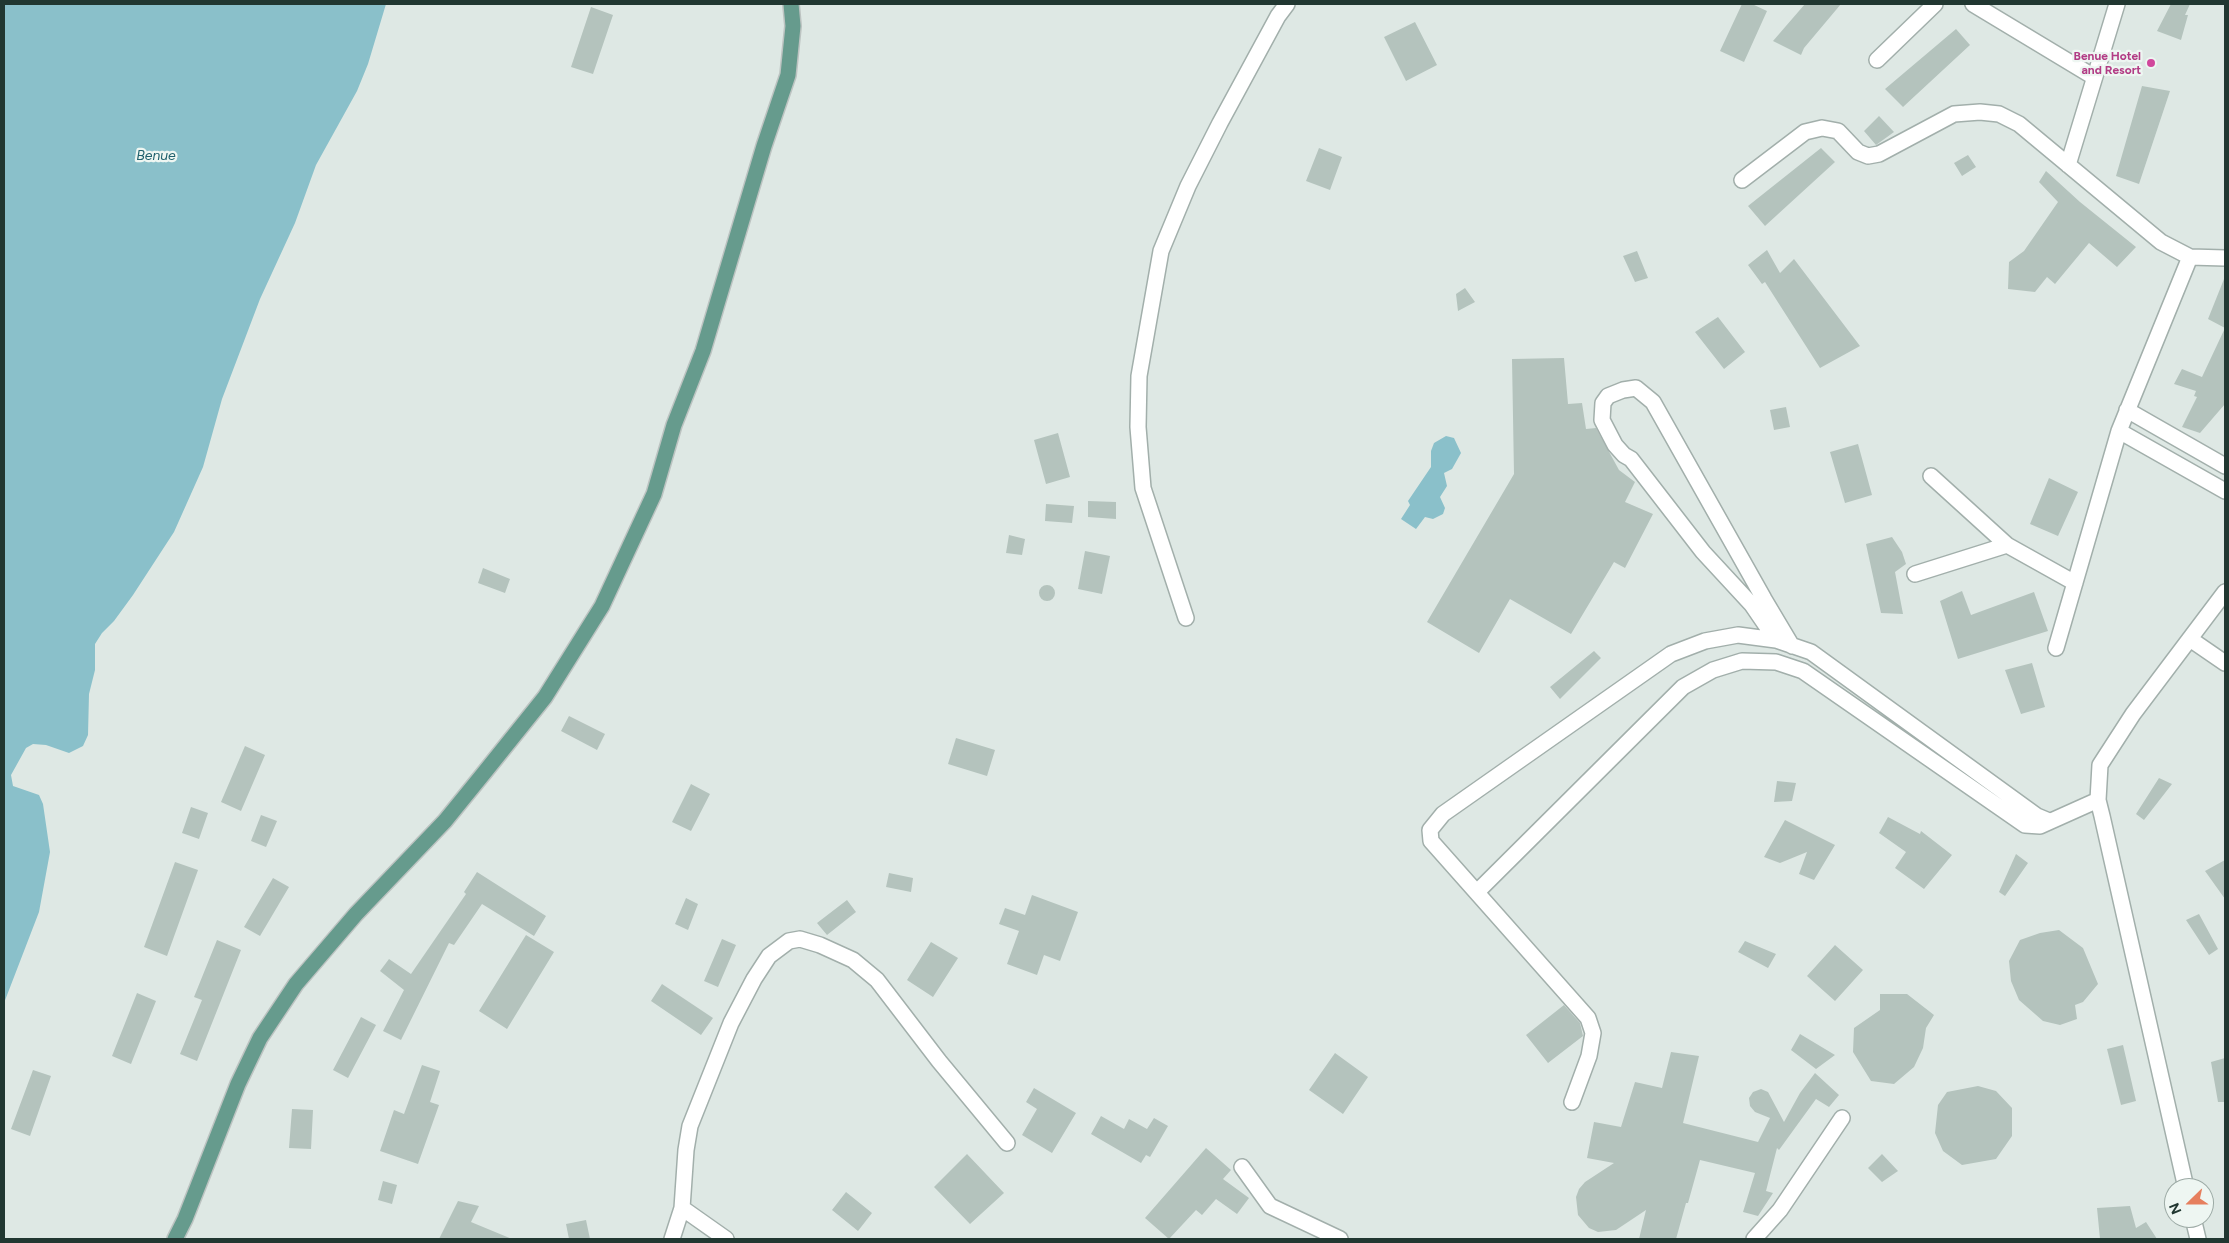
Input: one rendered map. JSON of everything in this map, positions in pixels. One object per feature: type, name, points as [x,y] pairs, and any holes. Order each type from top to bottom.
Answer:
[{"type":"main road","points":[[175,1239],[238,1084],[260,1038],[296,984],[356,914],[445,821],[473,787],[545,697],[602,606],[654,494],[674,425],[702,351],[764,146],[788,75],[793,26],[791,4]]},
{"type":"street","points":[[1186,618],[1143,488],[1138,427],[1139,376],[1161,251],[1188,186],[1216,130],[1278,16],[1287,4]]},
{"type":"street","points":[[1877,60],[1935,4]]},
{"type":"street","points":[[1973,4],[2094,77]]},
{"type":"street","points":[[2068,165],[2116,4]]},
{"type":"street","points":[[1742,180],[1805,132],[1822,128],[1838,131],[1858,152],[1868,156],[1879,154],[1954,114],[1980,112],[1999,114],[2019,124],[2161,242],[2190,257],[2225,258]]},
{"type":"street","points":[[2056,648],[2119,431],[2190,257]]},
{"type":"street","points":[[1776,640],[1752,605],[1703,552],[1631,459],[1624,455],[1615,444],[1602,420],[1603,403],[1608,396],[1623,390],[1636,388],[1653,402],[1792,646]]},
{"type":"street","points":[[2127,410],[2225,466]]},
{"type":"street","points":[[2119,431],[2225,491]]},
{"type":"street","points":[[1931,476],[2007,546],[2075,583]]},
{"type":"street","points":[[1915,574],[2007,546]]},
{"type":"street","points":[[2184,1178],[2098,800],[2100,765],[2106,752],[2225,592]]},
{"type":"street","points":[[1572,1102],[1589,1056],[1593,1033],[1588,1018],[1430,841],[1430,830],[1443,814],[1670,654],[1705,641],[1738,635],[1776,640],[1811,652],[2039,821]]},
{"type":"street","points":[[2190,639],[2225,663]]},
{"type":"street","points":[[1477,892],[1684,686],[1713,670],[1742,662],[1776,662],[1803,672],[2025,825],[2098,800]]},
{"type":"street","points":[[672,1239],[682,1208],[686,1150],[690,1126],[731,1023],[754,979],[769,956],[784,943],[794,940],[820,944],[853,960],[877,980],[1007,1143]]},
{"type":"street","points":[[1754,1239],[1780,1210],[1842,1118]]},
{"type":"street","points":[[1242,1167],[1270,1206],[1340,1239]]},
{"type":"street","points":[[682,1208],[726,1239]]},
{"type":"water","name":"Benue","points":[[4,4],[386,4],[368,64],[357,91],[316,165],[295,223],[260,299],[222,399],[203,467],[174,532],[133,595],[95,644],[95,670],[89,694],[88,735],[83,746],[69,753],[46,745],[33,744],[26,748],[11,775],[13,786],[39,795],[43,804],[50,852],[39,912],[4,1003]]},
{"type":"water","points":[[1446,436],[1454,438],[1461,453],[1452,469],[1444,473],[1447,486],[1440,497],[1445,508],[1443,514],[1433,519],[1425,517],[1416,529],[1401,519],[1410,505],[1408,501],[1431,467],[1431,451],[1434,443]]},
{"type":"building","points":[[1742,4],[1752,4],[1767,11],[1744,62],[1720,51]]},
{"type":"building","points":[[1805,4],[1841,4],[1804,48],[1801,55],[1773,41]]},
{"type":"building","points":[[2171,4],[2190,4],[2185,15],[2188,15],[2181,40],[2157,31]]},
{"type":"building","points":[[591,7],[613,15],[593,74],[571,67]]},
{"type":"building","points":[[1415,22],[1437,65],[1406,81],[1384,37]]},
{"type":"building","points":[[1956,29],[1970,45],[1903,107],[1885,89]]},
{"type":"building","points":[[2142,86],[2170,91],[2139,184],[2116,176]]},
{"type":"building","points":[[1879,116],[1894,132],[1876,145],[1864,131]]},
{"type":"building","points":[[1319,148],[1342,157],[1330,190],[1306,181]]},
{"type":"building","points":[[1821,148],[1835,162],[1765,226],[1748,206]]},
{"type":"building","points":[[1968,155],[1976,167],[1962,176],[1954,163]]},
{"type":"building","points":[[2046,171],[2080,202],[2136,247],[2117,267],[2089,243],[2055,284],[2047,277],[2035,292],[2008,289],[2009,262],[2024,251],[2058,202],[2039,182]]},
{"type":"building","points":[[1767,250],[1780,273],[1794,259],[1860,346],[1820,368],[1765,282],[1762,284],[1748,265]]},
{"type":"building","points":[[1637,251],[1648,278],[1635,282],[1623,256]]},
{"type":"building","points":[[2225,279],[2225,328],[2208,319]]},
{"type":"building","points":[[1465,288],[1475,302],[1458,311],[1456,294]]},
{"type":"building","points":[[1718,317],[1745,352],[1724,369],[1695,332]]},
{"type":"building","points":[[2225,328],[2225,404],[2200,433],[2182,427],[2197,397],[2194,396],[2196,391],[2174,384],[2182,369],[2202,377]]},
{"type":"building","points":[[1564,358],[1568,404],[1582,403],[1586,429],[1596,428],[1619,470],[1635,482],[1625,502],[1653,514],[1625,568],[1614,562],[1571,634],[1510,599],[1479,653],[1427,622],[1514,474],[1512,359]]},
{"type":"building","points":[[1786,407],[1790,427],[1774,430],[1770,410]]},
{"type":"building","points":[[1058,433],[1070,477],[1046,484],[1034,440]]},
{"type":"building","points":[[1858,444],[1872,495],[1845,503],[1830,452]]},
{"type":"building","points":[[2049,478],[2078,492],[2058,536],[2030,524]]},
{"type":"building","points":[[1088,501],[1116,502],[1116,519],[1088,517]]},
{"type":"building","points":[[1046,504],[1074,506],[1072,523],[1045,521]]},
{"type":"building","points":[[1009,535],[1025,539],[1022,555],[1006,553]]},
{"type":"building","points":[[1892,537],[1902,552],[1906,564],[1895,572],[1903,614],[1881,613],[1866,544]]},
{"type":"building","points":[[1085,551],[1110,556],[1102,594],[1078,589]]},
{"type":"building","points":[[483,568],[510,579],[505,593],[478,583]]},
{"type":"building","points":[[1044,585],[1050,585],[1055,590],[1053,599],[1044,601],[1039,596],[1039,590]]},
{"type":"building","points":[[1962,591],[1971,615],[2034,592],[2048,631],[1958,659],[1940,601]]},
{"type":"building","points":[[1594,651],[1601,658],[1560,699],[1550,687]]},
{"type":"building","points":[[2032,663],[2045,707],[2021,714],[2005,670]]},
{"type":"building","points":[[569,716],[605,734],[597,750],[561,731]]},
{"type":"building","points":[[956,738],[995,750],[987,776],[948,764]]},
{"type":"building","points":[[245,746],[265,755],[241,811],[221,802]]},
{"type":"building","points":[[2159,778],[2172,784],[2144,820],[2136,814]]},
{"type":"building","points":[[1777,781],[1796,783],[1792,801],[1774,802]]},
{"type":"building","points":[[691,784],[710,794],[691,831],[672,822]]},
{"type":"building","points":[[191,807],[208,813],[199,839],[182,833]]},
{"type":"building","points":[[261,815],[277,821],[266,847],[251,841]]},
{"type":"building","points":[[1888,817],[1920,834],[1921,831],[1952,855],[1924,889],[1895,868],[1906,852],[1879,833]]},
{"type":"building","points":[[1785,820],[1835,845],[1814,880],[1799,874],[1807,852],[1780,863],[1764,857]]},
{"type":"building","points":[[2016,854],[2028,863],[2005,896],[1999,892]]},
{"type":"building","points":[[2225,860],[2225,899],[2205,871]]},
{"type":"building","points":[[175,862],[198,870],[167,956],[144,947]]},
{"type":"building","points":[[477,872],[546,916],[534,936],[482,904],[454,945],[449,943],[401,1040],[383,1031],[404,990],[380,971],[389,959],[411,974],[466,894],[464,892]]},
{"type":"building","points":[[889,873],[913,878],[911,892],[886,887]]},
{"type":"building","points":[[273,878],[289,887],[260,936],[244,927]]},
{"type":"building","points":[[1032,895],[1078,912],[1060,961],[1044,955],[1037,975],[1007,964],[1019,931],[999,924],[1005,908],[1025,915]]},
{"type":"building","points":[[686,898],[698,904],[688,930],[675,924]]},
{"type":"building","points":[[847,900],[856,912],[827,935],[817,923]]},
{"type":"building","points":[[2199,914],[2218,949],[2209,955],[2186,920]]},
{"type":"building","points":[[2059,930],[2083,948],[2098,984],[2083,1002],[2075,1005],[2077,1019],[2060,1025],[2043,1021],[2019,1000],[2011,981],[2009,961],[2020,940],[2040,933]]},
{"type":"building","points":[[526,935],[554,952],[507,1029],[479,1011]]},
{"type":"building","points":[[722,939],[736,945],[718,987],[704,981]]},
{"type":"building","points":[[217,940],[241,950],[197,1061],[180,1054],[202,1000],[194,997]]},
{"type":"building","points":[[1745,941],[1776,954],[1768,968],[1738,952]]},
{"type":"building","points":[[931,942],[958,958],[933,997],[907,980]]},
{"type":"building","points":[[1835,945],[1863,970],[1835,1001],[1807,976]]},
{"type":"building","points":[[662,984],[713,1018],[701,1035],[651,1001]]},
{"type":"building","points":[[137,993],[156,1001],[131,1064],[112,1056]]},
{"type":"building","points":[[1880,994],[1907,994],[1934,1015],[1926,1028],[1923,1048],[1914,1067],[1894,1084],[1871,1081],[1853,1052],[1854,1028],[1880,1010]]},
{"type":"building","points":[[1564,1005],[1580,1023],[1583,1036],[1548,1063],[1526,1035]]},
{"type":"building","points":[[361,1017],[376,1025],[348,1078],[333,1070]]},
{"type":"building","points":[[1800,1034],[1835,1055],[1816,1069],[1791,1050]]},
{"type":"building","points":[[2123,1045],[2136,1101],[2121,1105],[2107,1049]]},
{"type":"building","points":[[1671,1052],[1699,1056],[1683,1123],[1758,1142],[1770,1118],[1755,1112],[1750,1106],[1749,1098],[1753,1092],[1761,1089],[1768,1092],[1784,1122],[1800,1093],[1815,1073],[1839,1095],[1829,1107],[1816,1099],[1779,1150],[1777,1148],[1766,1191],[1773,1193],[1758,1216],[1743,1212],[1755,1173],[1700,1160],[1676,1239],[1639,1239],[1646,1210],[1616,1230],[1598,1232],[1589,1228],[1578,1215],[1576,1197],[1579,1189],[1585,1182],[1614,1163],[1587,1158],[1594,1122],[1621,1127],[1635,1082],[1662,1088]]},
{"type":"building","points":[[1335,1053],[1368,1077],[1343,1114],[1309,1090]]},
{"type":"building","points":[[2225,1058],[2225,1102],[2218,1102],[2211,1062]]},
{"type":"building","points":[[422,1065],[440,1071],[430,1102],[439,1105],[418,1164],[380,1151],[394,1110],[404,1114]]},
{"type":"building","points":[[33,1070],[51,1076],[30,1136],[11,1129]]},
{"type":"building","points":[[1978,1086],[1996,1091],[2012,1108],[2012,1136],[1996,1159],[1962,1165],[1943,1151],[1935,1133],[1938,1105],[1947,1092]]},
{"type":"building","points":[[1034,1088],[1076,1113],[1052,1153],[1022,1135],[1037,1109],[1026,1102]]},
{"type":"building","points":[[292,1109],[313,1110],[311,1149],[289,1148]]},
{"type":"building","points":[[1101,1116],[1124,1129],[1129,1119],[1147,1129],[1154,1118],[1168,1126],[1150,1157],[1146,1155],[1141,1163],[1091,1134]]},
{"type":"building","points":[[1206,1148],[1231,1170],[1223,1179],[1249,1198],[1237,1214],[1216,1199],[1202,1215],[1196,1210],[1169,1239],[1145,1218]]},
{"type":"building","points":[[967,1154],[1004,1193],[970,1224],[934,1187]]},
{"type":"building","points":[[1882,1154],[1898,1171],[1882,1182],[1868,1168]]},
{"type":"building","points":[[383,1181],[397,1185],[392,1204],[378,1200]]},
{"type":"building","points":[[846,1192],[872,1213],[858,1231],[832,1210]]},
{"type":"building","points":[[458,1201],[479,1206],[471,1222],[512,1239],[439,1239]]},
{"type":"building","points":[[2130,1206],[2136,1228],[2146,1222],[2157,1239],[2100,1239],[2097,1208]]},
{"type":"building","points":[[586,1220],[590,1239],[569,1239],[566,1224]]},
{"type":"place","name":"Benue Hotel and Resort","points":[[2151,63]]}]
